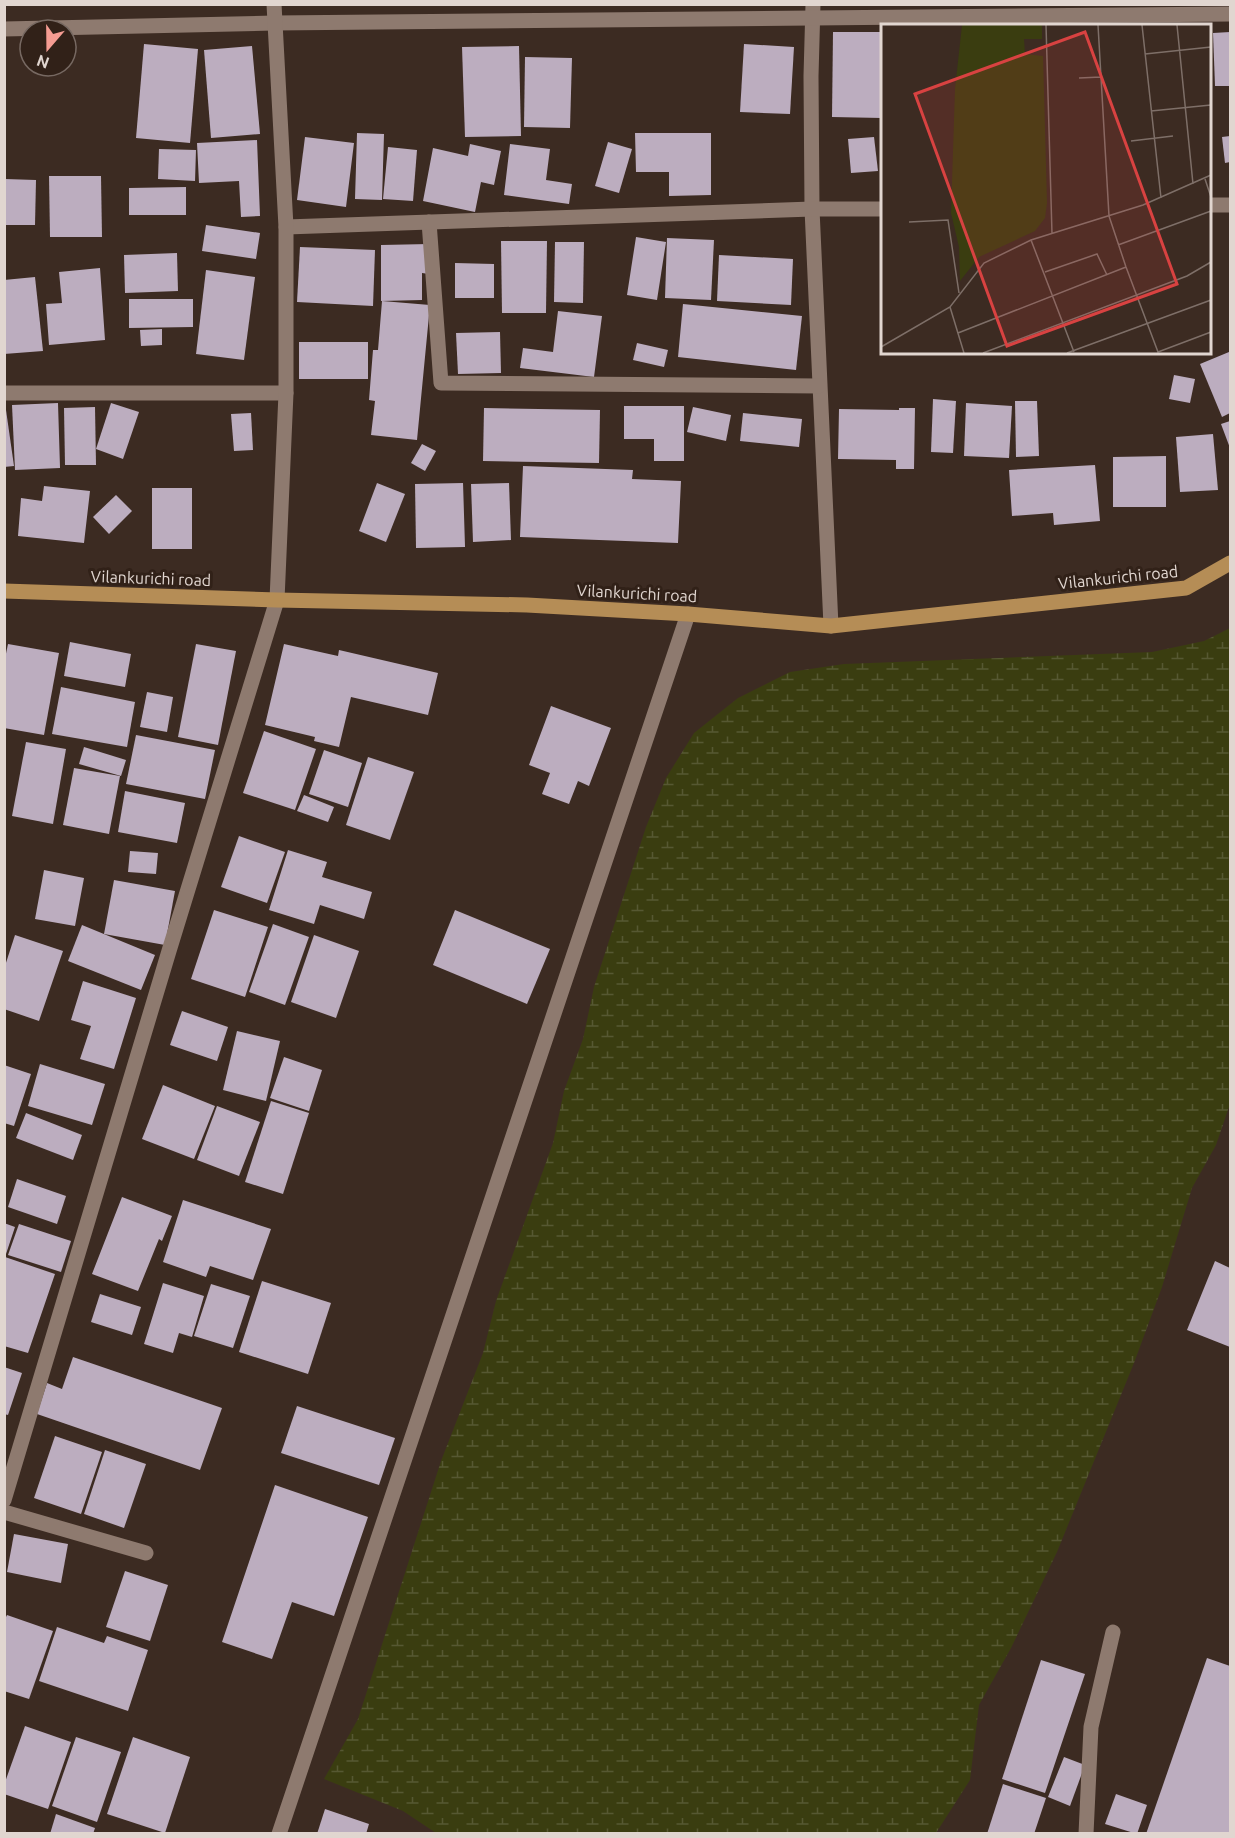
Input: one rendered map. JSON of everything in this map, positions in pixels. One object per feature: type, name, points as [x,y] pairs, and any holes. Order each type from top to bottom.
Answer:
[{"type":"main road","name":"Vilankurichi road","points":[[4,591],[527,605],[688,614],[831,626],[1186,588],[1230,563]]},
{"type":"street","points":[[4,1500],[277,600],[286,393],[286,227],[274,4]]},
{"type":"street","points":[[813,11],[812,209],[831,626]]},
{"type":"street","points":[[4,29],[813,11],[1230,14]]},
{"type":"street","points":[[1211,205],[1230,205]]},
{"type":"street","points":[[286,227],[812,209],[881,209]]},
{"type":"street","points":[[429,222],[441,383],[819,386]]},
{"type":"street","points":[[4,393],[286,393]]},
{"type":"street","points":[[279,1833],[688,614]]},
{"type":"street","points":[[4,1512],[146,1553]]},
{"type":"street","points":[[1086,1833],[1091,1727],[1113,1632]]},
{"type":"green space","points":[[1230,628],[1230,1104],[1216,1145],[1192,1188],[1162,1287],[1134,1363],[1057,1552],[1011,1648],[979,1705],[970,1780],[936,1833],[436,1833],[403,1811],[324,1779],[358,1719],[441,1461],[483,1353],[496,1301],[553,1143],[564,1091],[583,1039],[594,987],[646,827],[666,778],[694,733],[738,698],[790,672],[844,664],[1152,652],[1204,641]]},
{"type":"building","points":[[833,32],[881,32],[881,118],[832,117]]},
{"type":"building","points":[[1230,32],[1230,86],[1215,86],[1213,33]]},
{"type":"building","points":[[144,44],[198,49],[190,143],[136,138]]},
{"type":"building","points":[[744,44],[794,47],[790,114],[740,112]]},
{"type":"building","points":[[252,46],[260,134],[211,138],[204,50]]},
{"type":"building","points":[[519,46],[521,136],[465,137],[462,47]]},
{"type":"building","points":[[525,57],[572,58],[570,128],[524,127]]},
{"type":"building","points":[[357,133],[384,134],[382,200],[355,199]]},
{"type":"building","points":[[635,133],[711,133],[711,195],[669,196],[669,172],[636,172]]},
{"type":"building","points":[[1230,136],[1230,162],[1225,163],[1222,137]]},
{"type":"building","points":[[305,137],[354,143],[346,207],[297,200]]},
{"type":"building","points":[[874,137],[878,171],[851,173],[848,139]]},
{"type":"building","points":[[257,140],[260,216],[241,217],[239,181],[199,183],[197,143]]},
{"type":"building","points":[[608,142],[632,149],[619,193],[595,186]]},
{"type":"building","points":[[470,144],[501,151],[494,185],[481,182],[475,212],[423,201],[433,148],[468,156]]},
{"type":"building","points":[[510,144],[550,149],[546,180],[572,184],[569,204],[504,195]]},
{"type":"building","points":[[388,147],[417,150],[413,201],[383,199]]},
{"type":"building","points":[[159,149],[196,150],[195,181],[158,179]]},
{"type":"building","points":[[49,176],[101,176],[102,237],[50,237]]},
{"type":"building","points":[[5,179],[36,180],[35,225],[4,225]]},
{"type":"building","points":[[186,187],[186,215],[129,215],[129,188]]},
{"type":"building","points":[[206,225],[260,233],[256,259],[202,251]]},
{"type":"building","points":[[636,237],[666,242],[657,300],[627,295]]},
{"type":"building","points":[[667,238],[714,240],[711,300],[665,298]]},
{"type":"building","points":[[501,241],[547,241],[546,313],[502,313]]},
{"type":"building","points":[[555,242],[584,242],[583,303],[554,302]]},
{"type":"building","points":[[429,244],[429,274],[422,273],[422,300],[381,301],[381,245]]},
{"type":"building","points":[[300,247],[375,250],[373,306],[297,302]]},
{"type":"building","points":[[177,253],[178,291],[125,293],[124,255]]},
{"type":"building","points":[[719,255],[793,259],[791,305],[717,301]]},
{"type":"building","points":[[455,263],[494,264],[494,298],[455,298]]},
{"type":"building","points":[[100,268],[105,340],[49,345],[46,304],[62,303],[59,272]]},
{"type":"building","points":[[206,270],[255,277],[244,360],[196,354]]},
{"type":"building","points":[[35,277],[43,351],[4,354],[4,280]]},
{"type":"building","points":[[129,299],[193,299],[193,327],[129,328]]},
{"type":"building","points":[[382,301],[430,305],[417,440],[371,435],[375,401],[369,400],[373,350],[378,350]]},
{"type":"building","points":[[683,304],[802,316],[796,370],[678,357]]},
{"type":"building","points":[[558,311],[602,316],[594,377],[520,368],[523,348],[553,352]]},
{"type":"building","points":[[162,329],[162,345],[141,346],[140,330]]},
{"type":"building","points":[[500,332],[501,373],[458,374],[456,333]]},
{"type":"building","points":[[299,342],[368,342],[368,379],[299,379]]},
{"type":"building","points":[[637,343],[668,350],[664,367],[633,360]]},
{"type":"building","points":[[1229,352],[1230,413],[1222,417],[1200,364]]},
{"type":"building","points":[[1174,375],[1195,379],[1190,403],[1169,399]]},
{"type":"building","points":[[933,399],[956,401],[953,453],[931,452]]},
{"type":"building","points":[[1015,401],[1037,401],[1039,456],[1016,457]]},
{"type":"building","points":[[58,403],[60,468],[15,470],[12,405]]},
{"type":"building","points":[[111,403],[139,412],[123,459],[96,449]]},
{"type":"building","points":[[966,403],[1012,406],[1009,458],[964,456]]},
{"type":"building","points":[[624,406],[684,406],[684,461],[654,461],[654,439],[624,439]]},
{"type":"building","points":[[95,407],[96,465],[65,465],[64,408]]},
{"type":"building","points":[[693,407],[731,415],[726,441],[687,432]]},
{"type":"building","points":[[484,408],[600,410],[599,463],[483,461]]},
{"type":"building","points":[[899,408],[915,408],[914,469],[896,469],[896,460],[838,459],[839,409],[899,410]]},
{"type":"building","points":[[4,410],[6,410],[14,466],[4,467]]},
{"type":"building","points":[[251,413],[253,450],[234,451],[231,414]]},
{"type":"building","points":[[743,413],[802,419],[799,447],[740,441]]},
{"type":"building","points":[[1230,421],[1230,448],[1221,424]]},
{"type":"building","points":[[1213,434],[1218,490],[1180,492],[1176,437]]},
{"type":"building","points":[[422,444],[436,451],[425,471],[411,463]]},
{"type":"building","points":[[1166,456],[1166,507],[1113,507],[1113,457]]},
{"type":"building","points":[[1095,465],[1100,521],[1054,525],[1053,513],[1012,516],[1009,470]]},
{"type":"building","points":[[523,466],[633,470],[632,479],[681,481],[678,543],[520,537]]},
{"type":"building","points":[[377,483],[405,494],[386,542],[359,531]]},
{"type":"building","points":[[463,483],[465,547],[416,548],[415,484]]},
{"type":"building","points":[[509,483],[511,540],[473,542],[471,484]]},
{"type":"building","points":[[44,486],[90,491],[84,543],[18,536],[21,498],[42,501]]},
{"type":"building","points":[[152,488],[192,488],[192,549],[152,549]]},
{"type":"building","points":[[116,495],[132,511],[109,534],[93,517]]},
{"type":"building","points":[[70,642],[131,654],[125,687],[64,676]]},
{"type":"building","points":[[8,644],[59,653],[44,735],[4,728],[4,663]]},
{"type":"building","points":[[196,644],[236,651],[218,745],[178,737]]},
{"type":"building","points":[[284,644],[338,656],[339,650],[438,673],[428,715],[351,697],[339,747],[314,741],[315,737],[265,725]]},
{"type":"building","points":[[61,687],[135,702],[127,747],[52,734]]},
{"type":"building","points":[[147,692],[173,697],[167,732],[140,727]]},
{"type":"building","points":[[551,706],[611,728],[589,786],[578,781],[569,804],[542,794],[550,773],[529,765]]},
{"type":"building","points":[[264,731],[316,749],[295,810],[243,793]]},
{"type":"building","points":[[136,735],[215,750],[205,799],[126,784]]},
{"type":"building","points":[[26,742],[66,749],[53,824],[12,816]]},
{"type":"building","points":[[84,747],[126,760],[121,776],[79,764]]},
{"type":"building","points":[[324,750],[362,763],[348,807],[309,794]]},
{"type":"building","points":[[368,757],[414,772],[390,840],[346,825]]},
{"type":"building","points":[[74,768],[120,776],[109,834],[63,825]]},
{"type":"building","points":[[125,791],[185,803],[177,843],[118,832]]},
{"type":"building","points":[[304,795],[334,807],[328,822],[297,811]]},
{"type":"building","points":[[239,836],[285,852],[267,903],[221,887]]},
{"type":"building","points":[[288,850],[327,862],[322,877],[372,892],[364,919],[320,905],[314,924],[269,910]]},
{"type":"building","points":[[130,851],[158,853],[156,874],[128,872]]},
{"type":"building","points":[[44,870],[84,878],[75,926],[35,919]]},
{"type":"building","points":[[114,880],[175,891],[165,945],[104,934]]},
{"type":"building","points":[[214,910],[268,927],[245,997],[191,979]]},
{"type":"building","points":[[455,910],[550,949],[527,1004],[433,965]]},
{"type":"building","points":[[273,924],[309,937],[285,1005],[249,992]]},
{"type":"building","points":[[82,925],[155,955],[141,990],[68,961]]},
{"type":"building","points":[[15,935],[63,951],[39,1021],[4,1009],[4,969]]},
{"type":"building","points":[[314,935],[359,951],[336,1018],[291,1002]]},
{"type":"building","points":[[83,981],[136,998],[114,1069],[80,1059],[91,1026],[71,1020]]},
{"type":"building","points":[[182,1011],[228,1027],[217,1061],[170,1045]]},
{"type":"building","points":[[237,1031],[280,1041],[266,1101],[223,1090]]},
{"type":"building","points":[[284,1057],[322,1070],[309,1111],[270,1098]]},
{"type":"building","points":[[40,1064],[105,1084],[92,1125],[28,1106]]},
{"type":"building","points":[[4,1065],[31,1074],[14,1126],[4,1123]]},
{"type":"building","points":[[163,1085],[215,1106],[194,1159],[142,1139]]},
{"type":"building","points":[[271,1101],[309,1113],[283,1194],[245,1182]]},
{"type":"building","points":[[217,1106],[260,1122],[239,1176],[197,1160]]},
{"type":"building","points":[[26,1113],[82,1135],[73,1160],[16,1138]]},
{"type":"building","points":[[17,1179],[66,1196],[57,1224],[8,1207]]},
{"type":"building","points":[[122,1197],[172,1216],[162,1241],[159,1239],[138,1291],[92,1274]]},
{"type":"building","points":[[183,1200],[271,1229],[253,1280],[210,1266],[206,1277],[163,1262]]},
{"type":"building","points":[[4,1223],[15,1227],[5,1257],[55,1274],[28,1353],[4,1346]]},
{"type":"building","points":[[19,1224],[71,1241],[61,1272],[8,1255]]},
{"type":"building","points":[[1215,1261],[1230,1268],[1230,1347],[1187,1330]]},
{"type":"building","points":[[262,1281],[331,1303],[308,1374],[239,1352]]},
{"type":"building","points":[[163,1283],[204,1296],[192,1337],[179,1333],[173,1353],[144,1344]]},
{"type":"building","points":[[211,1284],[250,1296],[233,1348],[194,1336]]},
{"type":"building","points":[[100,1294],[141,1307],[132,1335],[91,1322]]},
{"type":"building","points":[[73,1357],[222,1408],[200,1470],[37,1414],[47,1383],[62,1389]]},
{"type":"building","points":[[4,1367],[22,1373],[8,1415],[4,1414]]},
{"type":"building","points":[[297,1406],[395,1438],[379,1485],[281,1453]]},
{"type":"building","points":[[55,1436],[102,1452],[81,1514],[34,1498]]},
{"type":"building","points":[[105,1450],[146,1464],[124,1528],[84,1514]]},
{"type":"building","points":[[275,1485],[368,1517],[334,1616],[292,1602],[272,1659],[222,1642]]},
{"type":"building","points":[[14,1534],[68,1544],[61,1583],[7,1572]]},
{"type":"building","points":[[125,1571],[168,1585],[150,1641],[106,1627]]},
{"type":"building","points":[[7,1615],[53,1631],[29,1699],[4,1691],[4,1621]]},
{"type":"building","points":[[57,1627],[104,1643],[107,1636],[148,1650],[128,1711],[39,1681]]},
{"type":"building","points":[[1207,1658],[1230,1666],[1230,1834],[1146,1834]]},
{"type":"building","points":[[1041,1660],[1085,1674],[1045,1793],[1002,1779]]},
{"type":"building","points":[[25,1726],[71,1742],[48,1809],[4,1794],[4,1785]]},
{"type":"building","points":[[76,1737],[121,1752],[97,1822],[52,1806]]},
{"type":"building","points":[[133,1737],[190,1757],[165,1833],[107,1814]]},
{"type":"building","points":[[1064,1757],[1085,1765],[1070,1806],[1048,1797]]},
{"type":"building","points":[[1003,1784],[1046,1798],[1034,1834],[987,1834]]},
{"type":"building","points":[[1116,1794],[1147,1805],[1137,1834],[1105,1824]]},
{"type":"building","points":[[325,1809],[369,1824],[366,1834],[317,1834]]},
{"type":"building","points":[[56,1814],[95,1828],[93,1834],[50,1834]]}]
